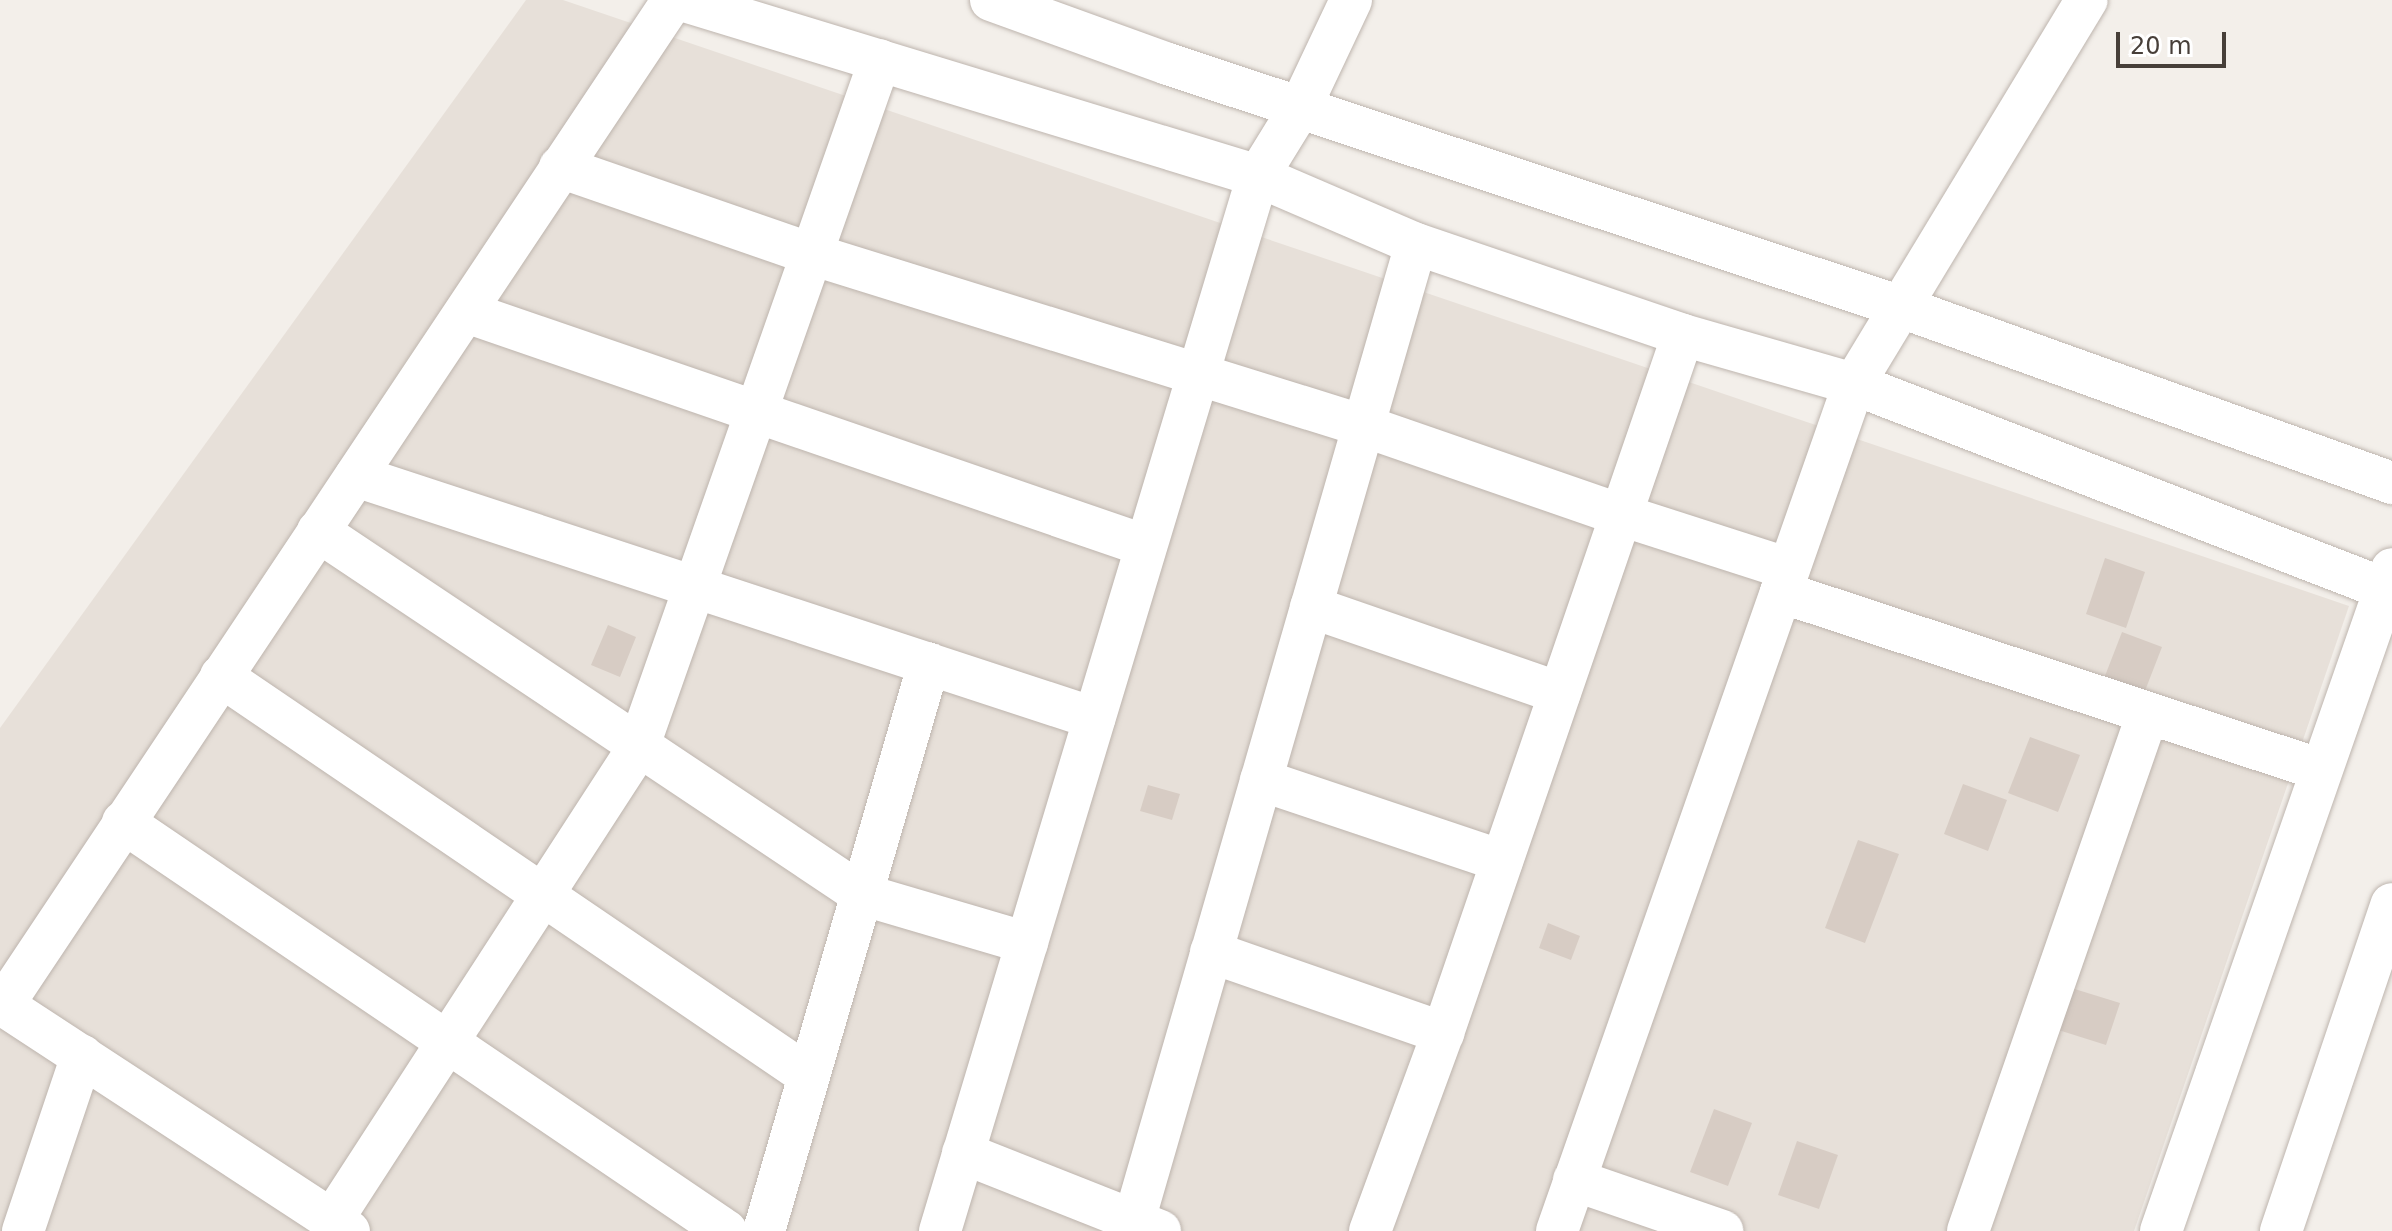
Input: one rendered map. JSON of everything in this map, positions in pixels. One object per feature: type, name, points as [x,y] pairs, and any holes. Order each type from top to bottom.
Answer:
[{"type":"street","points":[[673,0],[1,1004],[340,1225],[446,1043],[638,748],[880,60]]},
{"type":"street","points":[[681,0],[1258,176],[1416,244],[1683,335],[1854,384],[2388,579],[2161,1231]]},
{"type":"street","points":[[991,0],[1168,64],[1901,307],[2392,483]]},
{"type":"street","points":[[940,1231],[1258,176],[1301,106],[1351,0]]},
{"type":"street","points":[[1557,1231],[1854,384],[2087,0]]},
{"type":"street","points":[[560,167],[811,254],[1364,426],[1621,515],[1785,580],[2148,713],[2321,770]]},
{"type":"street","points":[[963,1153],[1142,1228],[1211,952],[1416,244]]},
{"type":"street","points":[[466,312],[1146,546]]},
{"type":"street","points":[[1370,1231],[1443,1033],[1683,335]]},
{"type":"street","points":[[356,476],[1094,718]]},
{"type":"street","points":[[318,531],[638,748],[861,894],[1027,943]]},
{"type":"street","points":[[1311,607],[1560,693]]},
{"type":"street","points":[[764,1231],[929,663]]},
{"type":"street","points":[[221,676],[809,1076]]},
{"type":"street","points":[[1968,1231],[2148,713]]},
{"type":"street","points":[[1261,780],[1502,861]]},
{"type":"street","points":[[123,822],[726,1231]]},
{"type":"street","points":[[2281,1231],[2392,904]]},
{"type":"street","points":[[1211,952],[1443,1033]]},
{"type":"street","points":[[23,1231],[82,1056]]},
{"type":"street","points":[[1574,1180],[1722,1231]]},
{"type":"shaded area","points":[[526,0],[563,0],[2349,606],[2134,1231],[0,1231],[0,728]]},
{"type":"building","points":[[2105,558],[2145,572],[2126,628],[2086,614]]},
{"type":"building","points":[[608,625],[636,637],[620,677],[591,665]]},
{"type":"building","points":[[2122,632],[2162,647],[2143,696],[2103,681]]},
{"type":"building","points":[[2030,737],[2080,755],[2058,812],[2008,793]]},
{"type":"building","points":[[1963,784],[2007,800],[1988,851],[1944,834]]},
{"type":"building","points":[[1148,785],[1180,794],[1172,820],[1140,811]]},
{"type":"building","points":[[1858,840],[1899,854],[1865,943],[1825,928]]},
{"type":"building","points":[[1548,923],[1580,936],[1571,960],[1539,948]]},
{"type":"building","points":[[2065,986],[2120,1003],[2106,1045],[2052,1028]]},
{"type":"building","points":[[1714,1109],[1752,1123],[1728,1186],[1690,1172]]},
{"type":"building","points":[[1797,1141],[1838,1155],[1819,1209],[1778,1195]]}]
